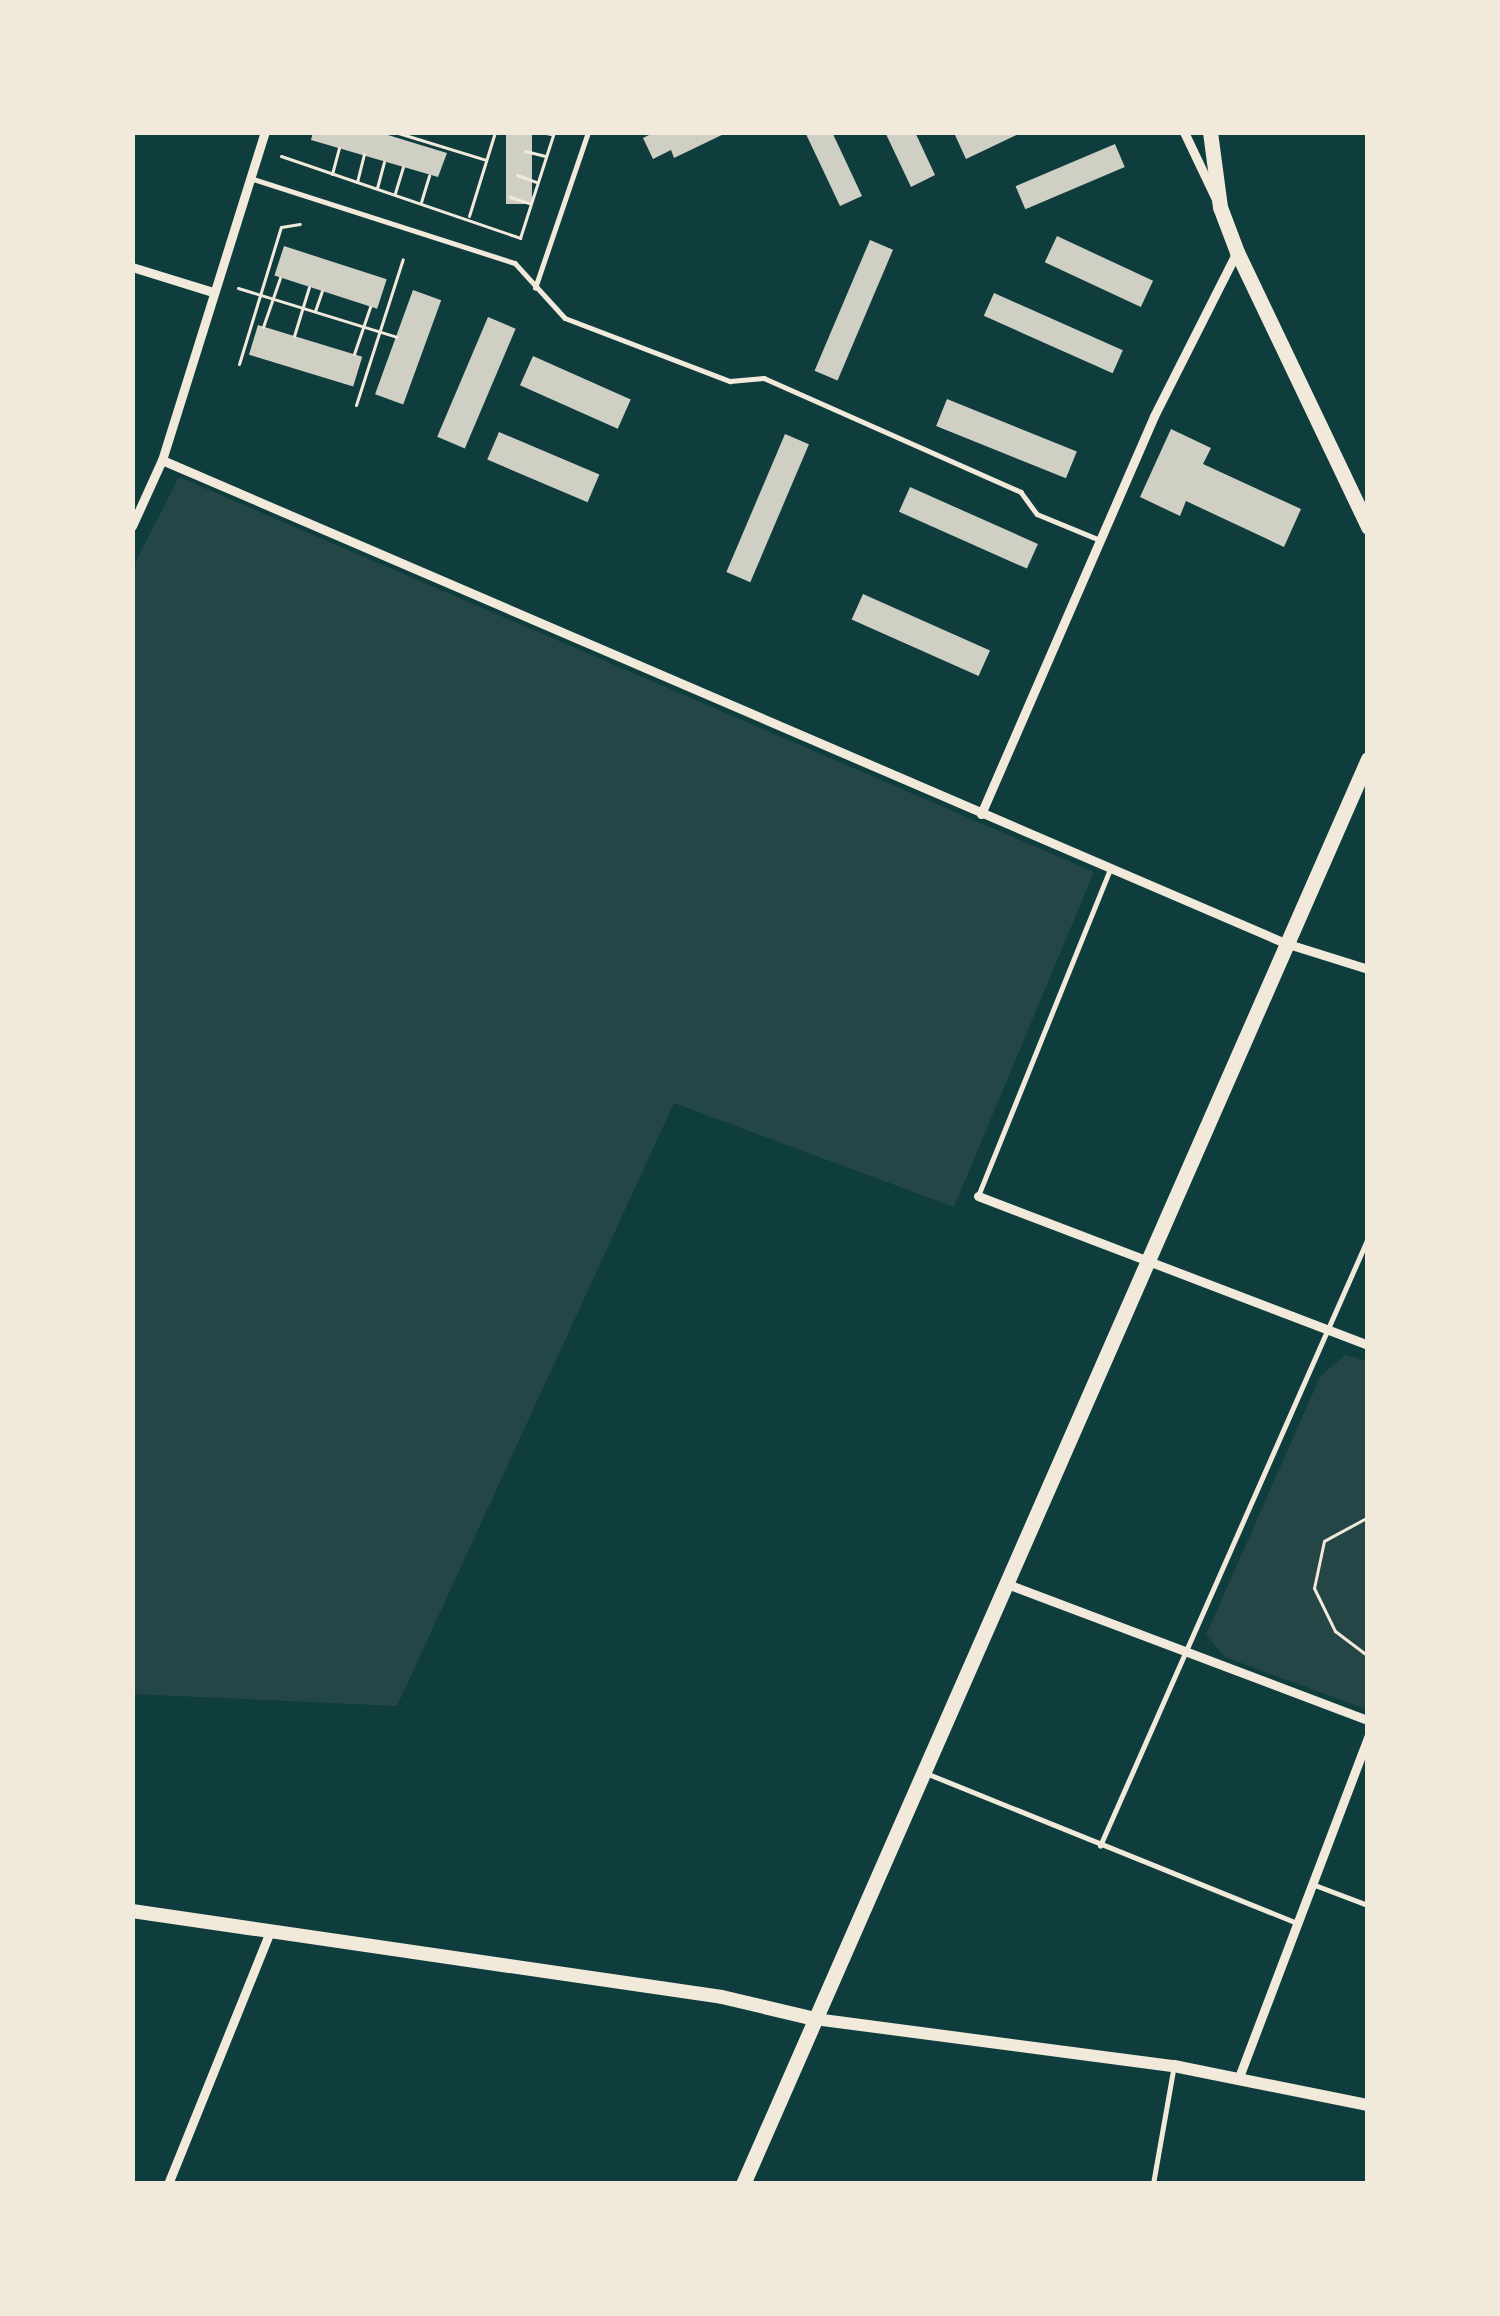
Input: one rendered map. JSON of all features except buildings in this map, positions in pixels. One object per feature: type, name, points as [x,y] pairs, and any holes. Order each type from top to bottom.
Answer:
[{"type":"main road","points":[[1210,132],[1220,207],[1237,252],[1368,527]]},
{"type":"main road","points":[[743,2184],[1010,1585],[1368,759]]},
{"type":"main road","points":[[132,1911],[722,1997],[815,2019]]},
{"type":"street","points":[[132,526],[162,460],[265,132]]},
{"type":"street","points":[[1184,132],[1220,207]]},
{"type":"street","points":[[981,814],[1100,540],[1237,252]]},
{"type":"street","points":[[132,267],[213,292]]},
{"type":"street","points":[[162,460],[1285,944],[1368,969]]},
{"type":"street","points":[[978,1196],[1368,1345]]},
{"type":"street","points":[[1010,1585],[1368,1720]]},
{"type":"street","points":[[1240,2077],[1294,1922],[1368,1737]]},
{"type":"street","points":[[168,2184],[270,1931]]},
{"type":"street","points":[[815,2019],[1174,2066],[1368,2105]]},
{"type":"lane","points":[[535,288],[588,132]]},
{"type":"lane","points":[[250,178],[515,263],[565,318],[730,381],[764,378],[1021,492],[1037,514],[1100,540]]},
{"type":"lane","points":[[978,1196],[1110,868]]},
{"type":"lane","points":[[1100,1846],[1190,1654],[1368,1238]]},
{"type":"lane","points":[[926,1773],[1294,1922]]},
{"type":"lane","points":[[1310,1883],[1368,1905]]},
{"type":"lane","points":[[1154,2184],[1174,2066]]},
{"type":"path","points":[[395,132],[486,160]]},
{"type":"path","points":[[468,218],[495,132]]},
{"type":"path","points":[[281,156],[520,238],[554,133],[541,132]]},
{"type":"path","points":[[332,174],[339,148]]},
{"type":"path","points":[[525,151],[546,156]]},
{"type":"path","points":[[357,182],[364,154]]},
{"type":"path","points":[[377,188],[384,161]]},
{"type":"path","points":[[394,194],[403,167]]},
{"type":"path","points":[[421,202],[429,175]]},
{"type":"path","points":[[517,175],[538,182]]},
{"type":"path","points":[[510,197],[531,203]]},
{"type":"path","points":[[239,364],[281,227],[300,224]]},
{"type":"path","points":[[356,405],[404,259]]},
{"type":"path","points":[[263,327],[280,278]]},
{"type":"path","points":[[294,336],[309,287]]},
{"type":"path","points":[[238,288],[397,337]]},
{"type":"path","points":[[315,311],[322,291]]},
{"type":"path","points":[[355,354],[370,307]]},
{"type":"path","points":[[1368,1517],[1324,1541],[1314,1588],[1335,1631],[1368,1656]]},
{"type":"shaded area","points":[[179,477],[1094,872],[954,1207],[674,1103],[397,1706],[132,1694],[132,569]]},
{"type":"shaded area","points":[[1345,1355],[1368,1361],[1368,1710],[1225,1657],[1206,1635],[1320,1377]]}]
